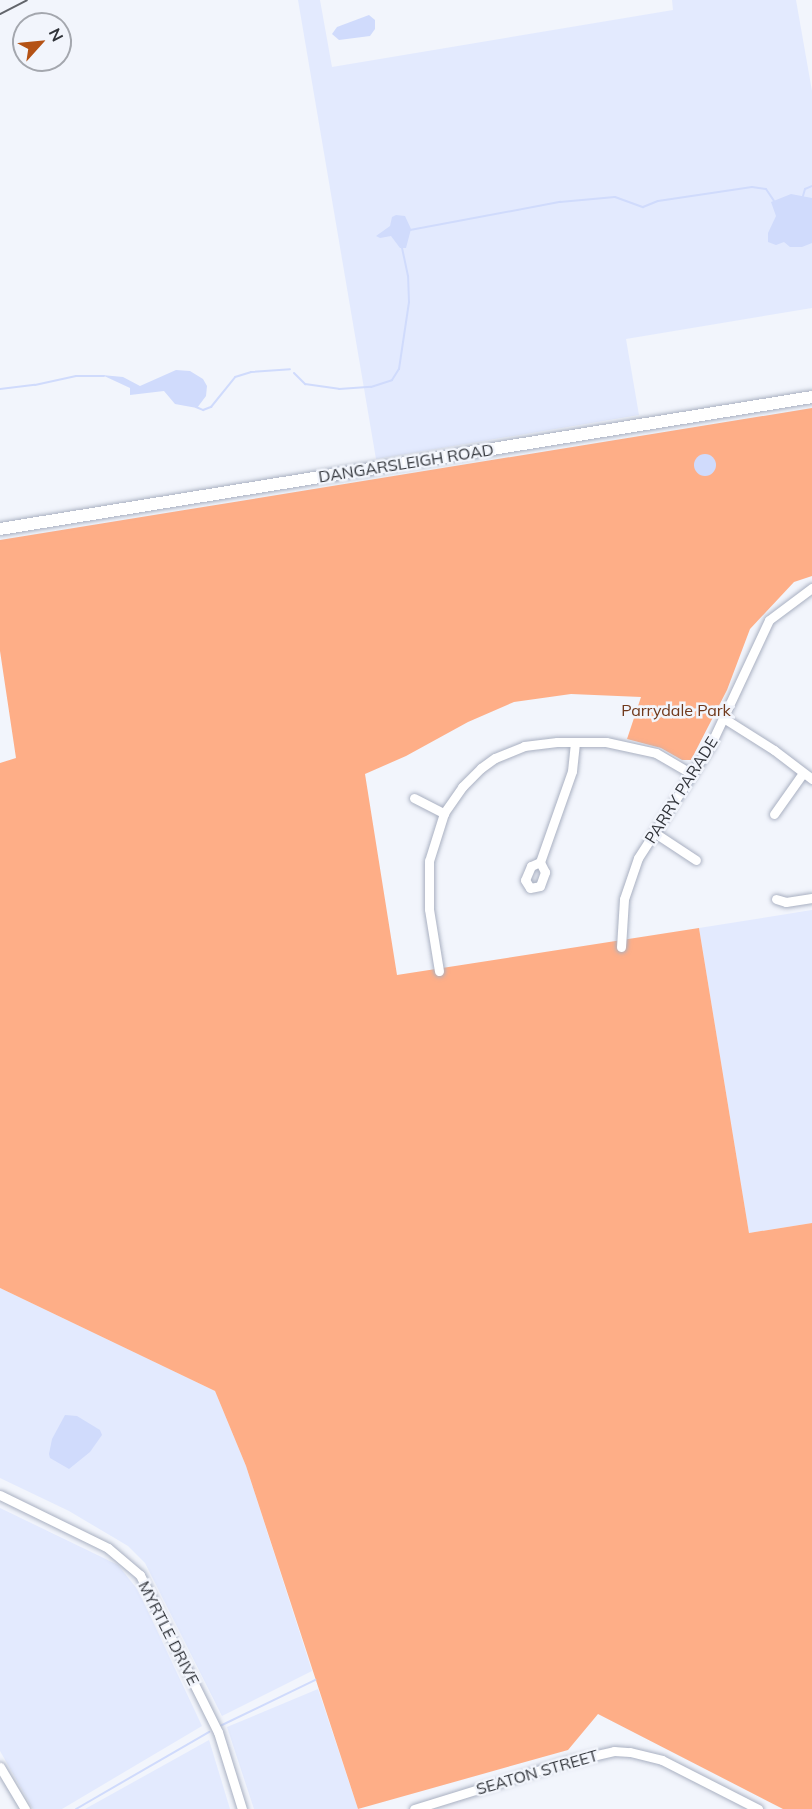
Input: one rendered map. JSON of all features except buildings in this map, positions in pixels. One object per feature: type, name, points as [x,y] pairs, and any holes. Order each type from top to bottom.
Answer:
[{"type":"street","name":"DANGARSLEIGH ROAD","points":[[0,528],[812,397]]},
{"type":"street","name":"PARRY PARADE","points":[[621,947],[624,899],[638,858],[725,719],[770,620],[812,588]]},
{"type":"street","points":[[725,719],[774,750],[808,776],[774,814]]},
{"type":"street","points":[[540,862],[572,771],[575,742]]},
{"type":"street","points":[[439,971],[428,893],[429,861],[444,813],[467,782],[495,758],[524,746],[575,742],[630,746],[656,753],[692,774]]},
{"type":"street","points":[[414,798],[444,813]]},
{"type":"street","points":[[655,833],[696,860]]},
{"type":"street","points":[[777,899],[786,902],[812,898]]},
{"type":"street","name":"MYRTLE DRIVE","points":[[0,1495],[108,1548],[140,1575],[218,1732],[242,1809]]},
{"type":"street","name":"SEATON STREET","points":[[414,1809],[566,1762],[614,1751],[630,1752],[662,1760],[758,1809]]},
{"type":"street","points":[[0,1767],[25,1809]]},
{"type":"shaded area","points":[[298,0],[320,0],[332,67],[673,10],[672,0],[796,0],[812,91],[812,308],[626,339],[639,415],[376,459]]},
{"type":"shaded area","points":[[369,15],[375,20],[375,29],[370,36],[339,40],[332,34],[337,27]]},
{"type":"shaded area","points":[[791,194],[812,198],[812,243],[802,247],[790,247],[784,242],[776,245],[768,242],[768,233],[776,216],[771,202]]},
{"type":"shaded area","points":[[405,216],[411,229],[406,248],[400,248],[391,236],[380,238],[376,236],[390,226],[392,217]]},
{"type":"shaded area","points":[[176,370],[190,371],[203,379],[207,386],[206,396],[197,408],[175,404],[164,391],[130,395],[130,388],[102,375],[123,377],[140,386]]},
{"type":"shaded area","points":[[705,454],[713,457],[716,465],[713,473],[705,476],[697,473],[694,465],[697,457]]},
{"type":"shaded area","points":[[812,910],[812,1223],[749,1233],[699,928]]},
{"type":"shaded area","points":[[0,1288],[215,1391],[246,1466],[312,1671],[222,1716],[145,1563],[128,1546],[69,1511],[0,1478]]},
{"type":"shaded area","points":[[65,1415],[77,1416],[100,1430],[102,1435],[90,1452],[69,1469],[50,1458],[49,1454],[52,1439]]},
{"type":"shaded area","points":[[0,1508],[118,1565],[138,1590],[202,1726],[62,1809],[33,1809],[0,1751]]},
{"type":"shaded area","points":[[318,1689],[358,1809],[254,1809],[227,1727]]},
{"type":"shaded area","points":[[209,1740],[230,1809],[85,1809]]},
{"type":"green space","name":"Parrydale Park","points":[[812,408],[812,576],[794,582],[750,629],[727,690],[691,760],[682,760],[661,748],[627,739],[641,697],[571,694],[514,702],[468,722],[406,756],[365,774],[397,975],[699,928],[749,1233],[812,1223],[812,1809],[783,1809],[598,1714],[568,1750],[358,1809],[246,1466],[215,1391],[0,1288],[0,763],[16,758],[0,651],[0,540]]},
{"type":"waterway","points":[[803,196],[805,189],[812,186]]},
{"type":"waterway","points":[[410,230],[560,202],[615,197],[643,207],[658,201],[752,187],[766,189],[774,201]]},
{"type":"waterway","points":[[294,373],[305,384],[339,389],[371,387],[392,380],[399,369],[409,302],[408,276],[402,248]]},
{"type":"waterway","points":[[196,407],[203,410],[211,407],[235,377],[251,372],[290,369]]},
{"type":"waterway","points":[[0,389],[35,385],[76,376],[104,376]]},
{"type":"waterway","points":[[220,1726],[315,1680]]},
{"type":"waterway","points":[[76,1809],[209,1732]]},
{"type":"railway","points":[[0,14],[27,0]]}]
